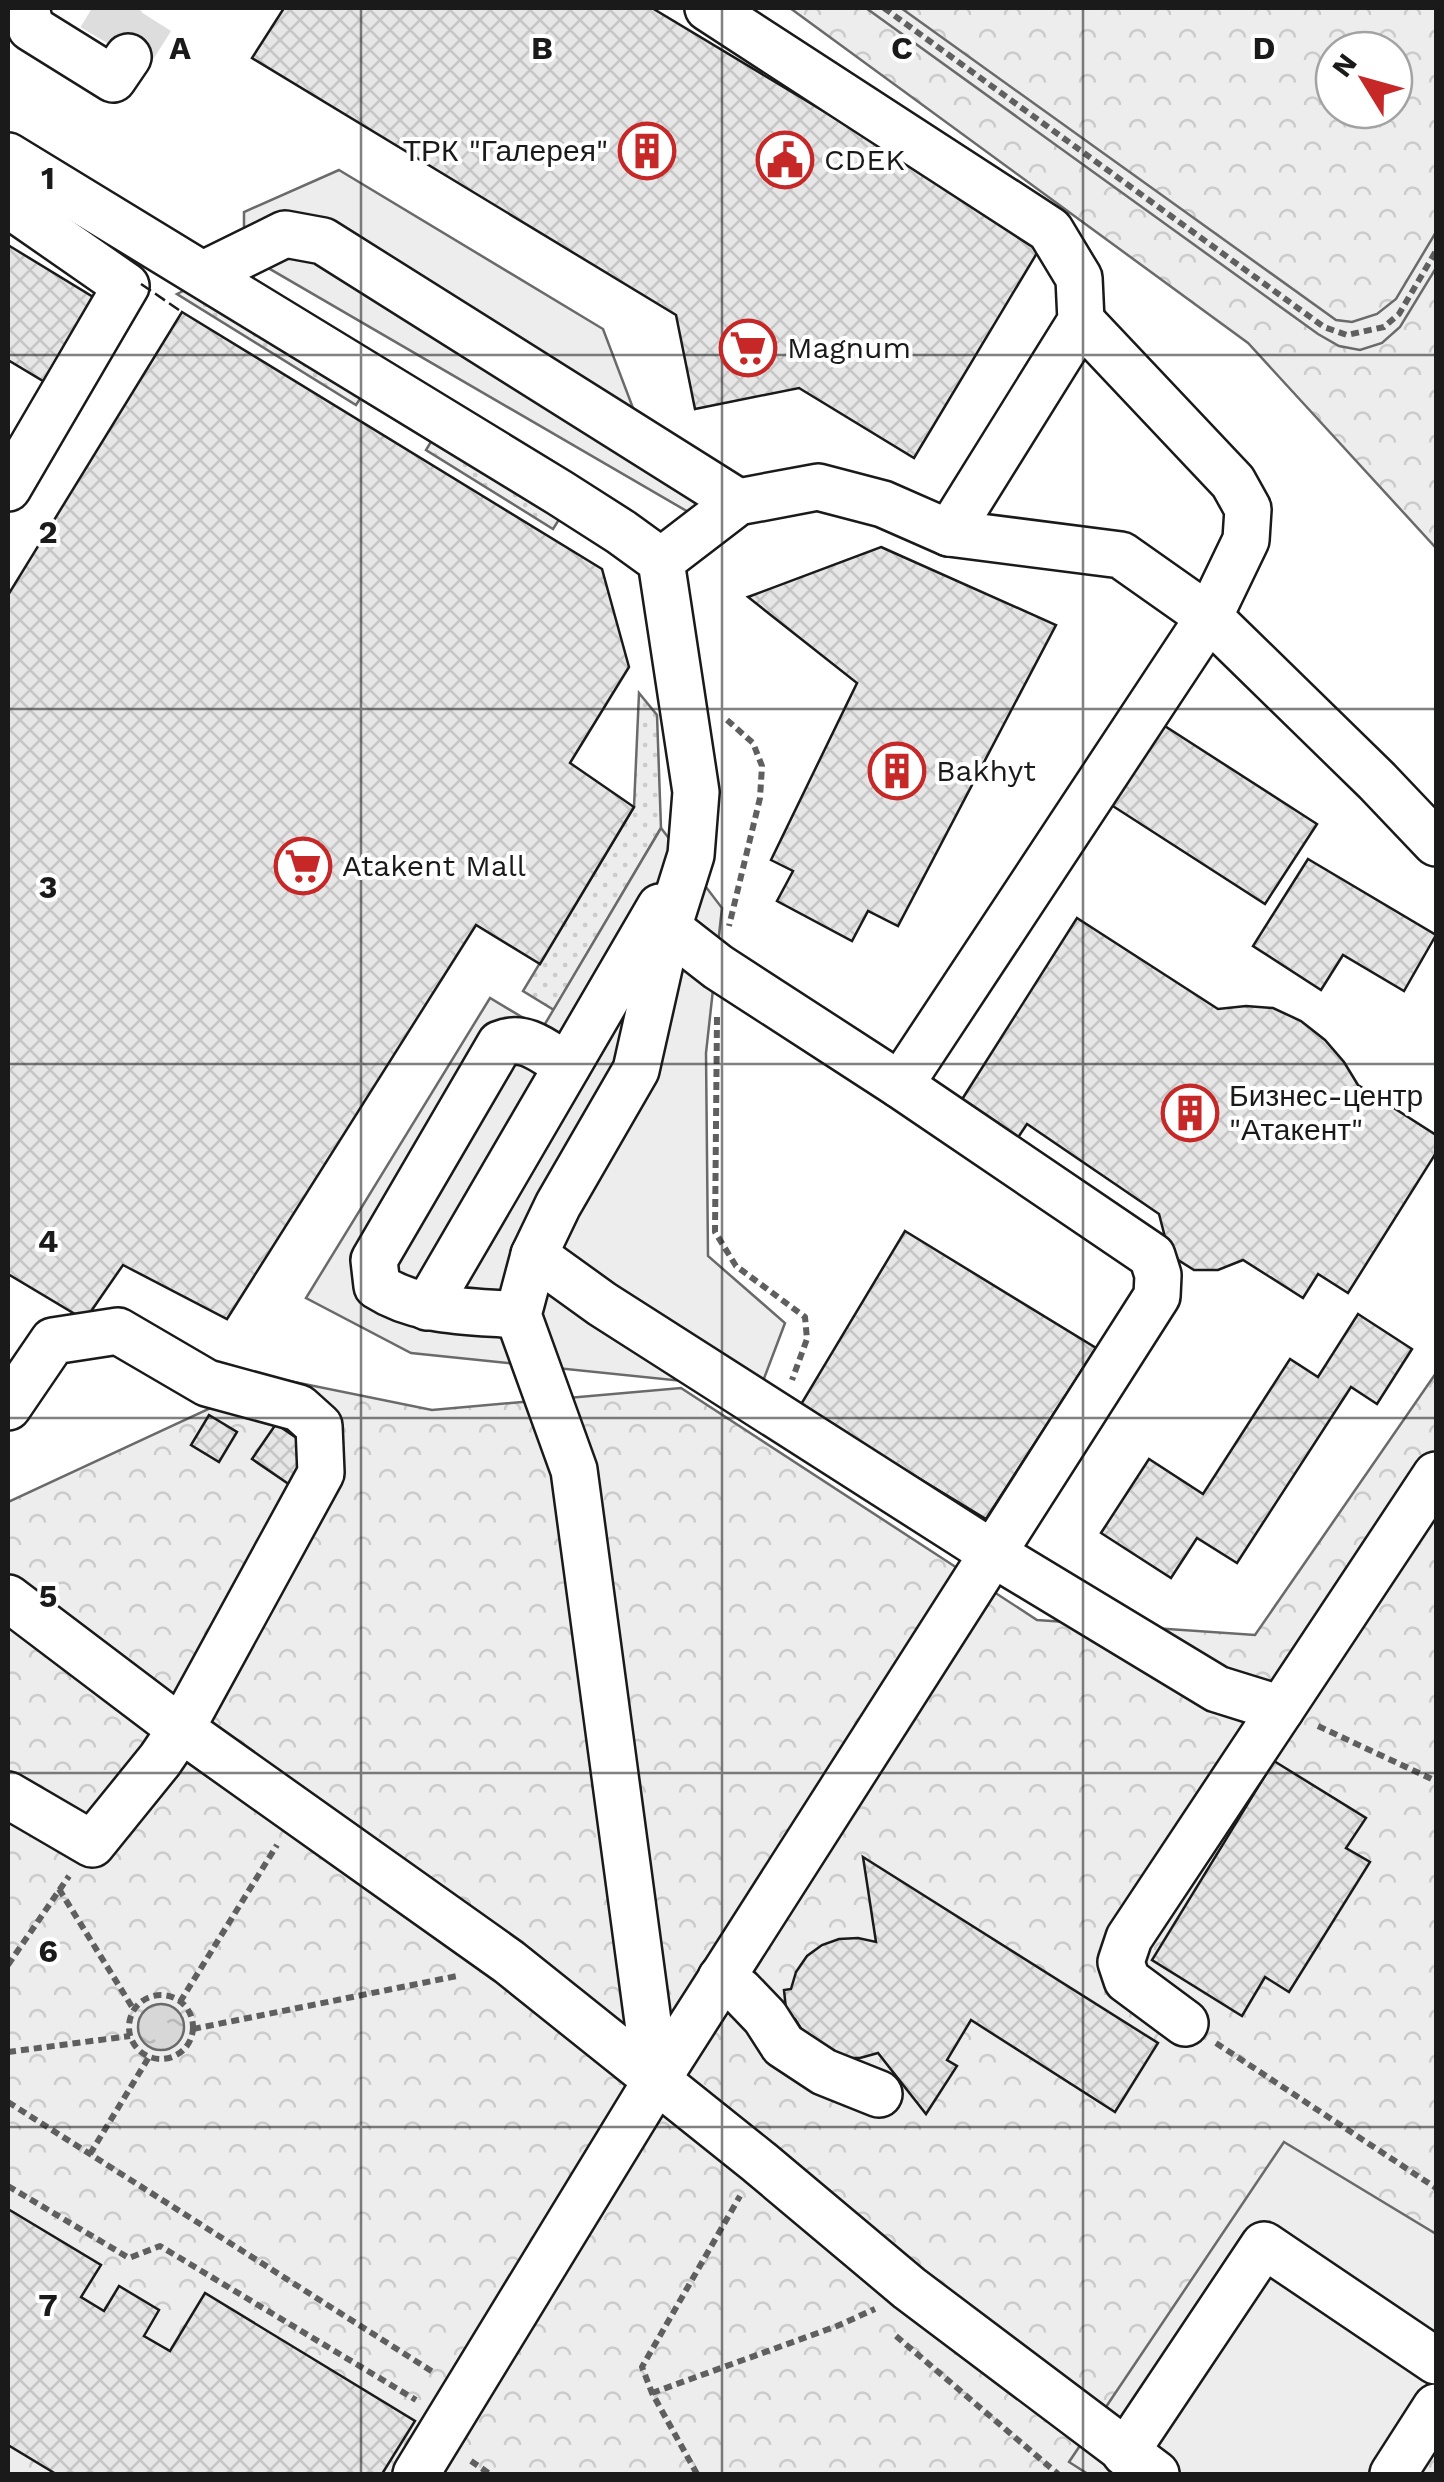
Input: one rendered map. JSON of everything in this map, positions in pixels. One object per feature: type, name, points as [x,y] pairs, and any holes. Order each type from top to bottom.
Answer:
[{"type":"lane","points":[[26,8],[31,28],[114,80],[128,58]]},
{"type":"lane","points":[[708,8],[1050,230],[1079,278],[1081,321],[949,533]]},
{"type":"lane","points":[[11,176],[204,274],[560,493],[661,561],[696,792],[690,855],[668,928],[636,1070],[558,1205],[534,1256],[518,1315],[574,1470],[656,2081]]},
{"type":"lane","points":[[8,488],[126,286],[11,176]]},
{"type":"lane","points":[[204,274],[286,234],[323,241],[738,502]]},
{"type":"lane","points":[[900,1086],[1209,617],[1246,540],[1248,509],[1233,482],[1081,321]]},
{"type":"lane","points":[[661,561],[738,502],[818,487],[883,504],[949,533],[1121,556],[1209,617],[1436,843]]},
{"type":"lane","points":[[427,1307],[690,855]]},
{"type":"lane","points":[[416,2474],[656,2081],[1157,1296],[1158,1275],[1152,1256],[718,967],[668,928]]},
{"type":"lane","points":[[518,1315],[427,1307],[396,1298],[377,1286],[374,1260],[500,1044],[517,1039],[527,1042],[567,1066]]},
{"type":"lane","points":[[534,1256],[602,1304],[992,1553],[1218,1689],[1280,1708]]},
{"type":"lane","points":[[8,1408],[53,1341],[118,1331],[206,1383],[299,1408],[319,1426],[321,1473],[181,1728],[92,1844],[8,1795]]},
{"type":"lane","points":[[1185,2023],[1127,1980],[1121,1962],[1129,1938],[1436,1475]]},
{"type":"lane","points":[[8,1598],[181,1728],[510,1962],[656,2081],[741,2183],[909,2288],[1141,2464],[1264,2244],[1436,2360]]},
{"type":"lane","points":[[721,1978],[740,1991],[765,2018],[783,2045],[824,2072],[879,2094]]},
{"type":"lane","points":[[1393,2474],[1436,2407]]},
{"type":"path","points":[[884,8],[1324,327],[1348,335],[1384,327],[1399,314],[1436,251]]},
{"type":"path","points":[[723,704],[728,721],[753,743],[762,766],[760,798],[718,967],[715,1232],[736,1266],[805,1317],[807,1339],[779,1415]]},
{"type":"path","points":[[1280,1708],[1436,1781]]},
{"type":"path","points":[[180,2002],[298,1812]]},
{"type":"path","points":[[8,1965],[92,1844]]},
{"type":"path","points":[[59,1889],[134,2010]]},
{"type":"path","points":[[193,2029],[458,1976],[443,1964]]},
{"type":"path","points":[[150,1997],[171,1997],[180,2002],[188,2009],[193,2029],[191,2040],[178,2054],[158,2060],[149,2057],[134,2045],[130,2036],[134,2010],[150,1997]]},
{"type":"path","points":[[1185,2023],[1436,2187]]},
{"type":"path","points":[[8,2052],[130,2036]]},
{"type":"path","points":[[90,2154],[149,2057]]},
{"type":"path","points":[[8,2102],[458,2406]]},
{"type":"path","points":[[698,2474],[652,2393],[642,2367],[741,2183]]},
{"type":"path","points":[[8,2186],[129,2258],[160,2246],[458,2406]]},
{"type":"path","points":[[652,2393],[837,2326],[909,2288]]},
{"type":"path","points":[[855,2300],[869,2312]]},
{"type":"path","points":[[883,2325],[1058,2474]]},
{"type":"green space","points":[[790,8],[1436,8],[1436,548],[1248,343]]},
{"type":"green space","points":[[197,284],[365,391],[356,405],[177,294]]},
{"type":"green space","points":[[438,430],[567,507],[553,529],[426,450]]},
{"type":"green space","points":[[639,693],[657,715],[661,828],[554,1010],[523,991],[634,807]]},
{"type":"green space","points":[[1436,1373],[1436,2474],[8,2474],[8,1502],[275,1378],[432,1410],[681,1388],[1037,1620],[1255,1635]]},
{"type":"shaded area","points":[[866,8],[901,8],[1336,320],[1352,322],[1377,314],[1396,299],[1436,232],[1436,268],[1400,327],[1382,343],[1360,350],[1339,346]]},
{"type":"shaded area","points":[[339,170],[603,329],[647,445],[738,502],[709,524],[244,254],[244,212]]},
{"type":"shaded area","points":[[661,828],[722,908],[706,1053],[708,1256],[785,1323],[760,1389],[411,1353],[306,1298],[490,998],[542,1029]]},
{"type":"shaded area","points":[[1284,2142],[1436,2234],[1436,2442],[1415,2474],[1088,2474],[1069,2462]]},
{"type":"water","points":[[161,2004],[177,2011],[184,2027],[177,2043],[161,2050],[145,2043],[138,2027],[145,2011]]},
{"type":"building","name":"ТРК \"Галерея\"","points":[[284,8],[652,8],[1043,243],[914,458],[799,388],[695,409],[676,315],[252,58]]},
{"type":"building","points":[[8,245],[98,300],[48,384],[8,360]]},
{"type":"building","name":"Atakent Mall","points":[[182,312],[602,569],[629,667],[570,763],[634,807],[540,964],[476,925],[227,1319],[123,1265],[85,1320],[8,1274],[8,595]]},
{"type":"building","name":"Bakhyt","points":[[881,547],[1056,625],[898,926],[868,911],[852,941],[777,901],[793,871],[771,860],[857,683],[748,597]]},
{"type":"building","points":[[1157,721],[1317,824],[1265,904],[1105,801]]},
{"type":"building","points":[[1308,859],[1436,935],[1404,991],[1343,955],[1321,990],[1253,946]]},
{"type":"building","name":"Бизнес-центр \"Атакент\"","points":[[1077,918],[1218,1009],[1273,1008],[1301,1021],[1325,1040],[1358,1085],[1436,1135],[1436,1153],[1348,1293],[1318,1274],[1303,1298],[1243,1260],[1218,1270],[1194,1270],[1175,1258],[1159,1214],[1027,1124],[1017,1139],[961,1101]]},
{"type":"building","points":[[905,1231],[1096,1348],[986,1519],[800,1406]]},
{"type":"building","points":[[1358,1314],[1412,1349],[1377,1404],[1351,1387],[1237,1563],[1197,1538],[1171,1578],[1101,1533],[1149,1459],[1203,1494],[1290,1359],[1318,1377]]},
{"type":"building","points":[[209,1415],[237,1432],[219,1462],[191,1445]]},
{"type":"building","points":[[276,1424],[317,1452],[293,1487],[252,1459]]},
{"type":"building","points":[[1274,1761],[1366,1818],[1346,1848],[1370,1862],[1289,1992],[1265,1977],[1242,2016],[1152,1960]]},
{"type":"building","points":[[863,1857],[1158,2043],[1115,2112],[971,2020],[947,2060],[957,2066],[926,2114],[878,2053],[841,2058],[809,2041],[795,2019],[787,2019],[784,1990],[791,1989],[807,1956],[839,1939],[876,1942]]},
{"type":"building","points":[[8,2209],[101,2265],[81,2297],[104,2311],[119,2286],[159,2310],[144,2336],[170,2351],[205,2293],[415,2421],[382,2474],[56,2474],[8,2445]]},
{"type":"tunnel","points":[[92,8],[141,37]]},
{"type":"tunnel","points":[[128,57],[159,8]]},
{"type":"fence","points":[[141,284],[182,312]]},
{"type":"place","name":"ТРК \"Галерея\"","points":[[647,151]]},
{"type":"place","name":"CDEK","points":[[785,160]]},
{"type":"place","name":"Magnum","points":[[748,348]]},
{"type":"place","name":"Bakhyt","points":[[897,771]]},
{"type":"place","name":"Atakent Mall","points":[[303,866]]},
{"type":"place","name":"Бизнес-центр \"Атакент\"","points":[[1190,1113]]}]
